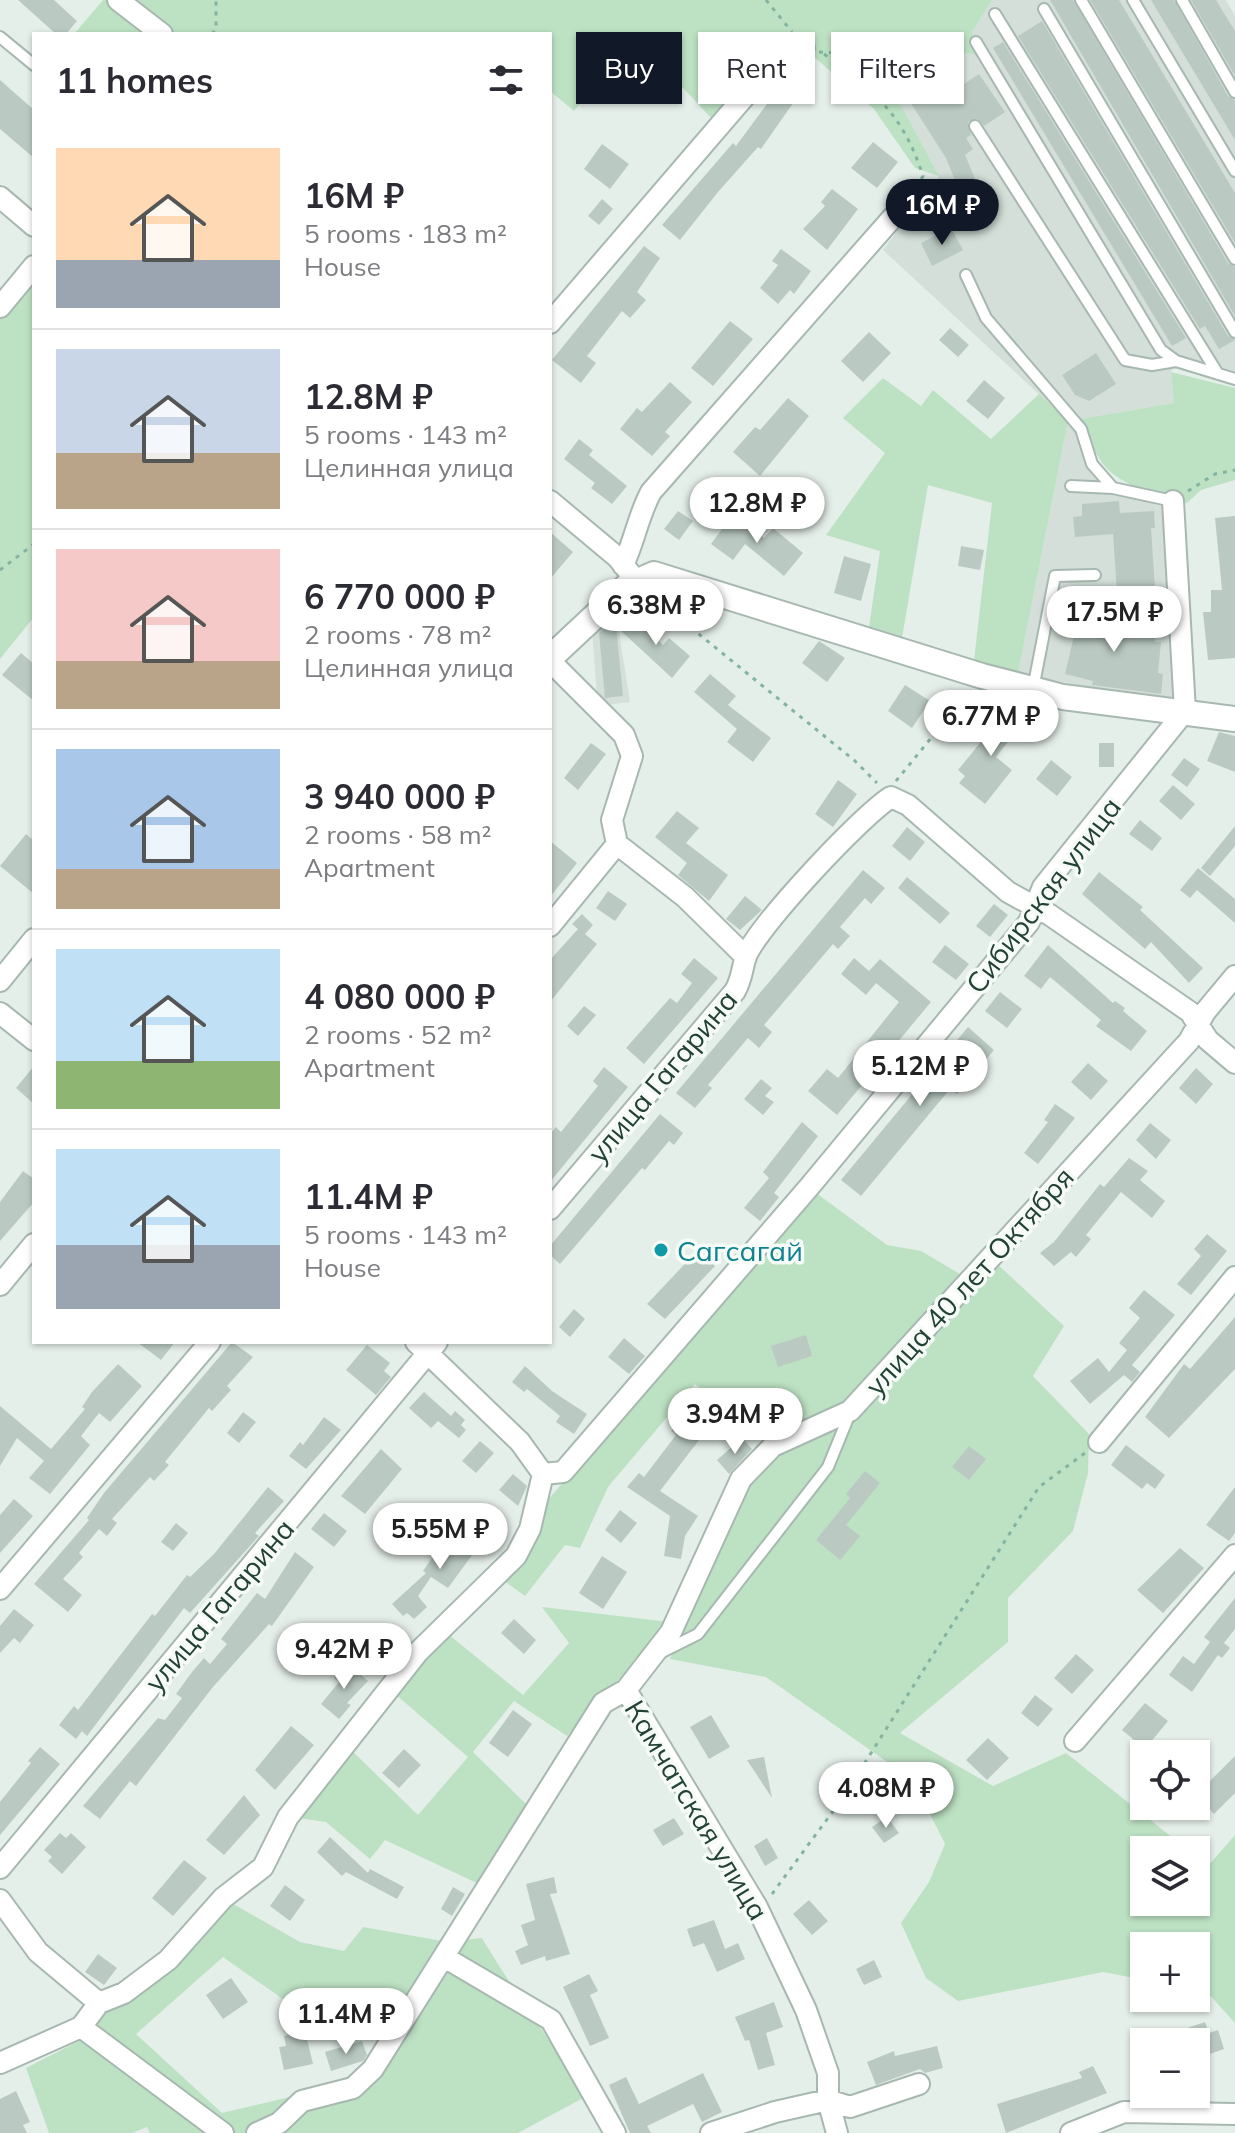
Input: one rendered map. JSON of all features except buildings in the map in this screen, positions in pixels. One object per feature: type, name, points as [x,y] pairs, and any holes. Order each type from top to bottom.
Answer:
[{"type":"street","points":[[125,2],[160,32]]},
{"type":"street","points":[[552,321],[738,104]]},
{"type":"street","points":[[0,197],[32,224]]},
{"type":"street","points":[[552,657],[629,572],[636,518],[651,492],[909,199]]},
{"type":"street","points":[[0,307],[32,268]]},
{"type":"street","points":[[1173,501],[1185,711]]},
{"type":"street","points":[[552,503],[629,572],[682,580],[982,676],[1063,697],[1235,719]]},
{"type":"street","points":[[552,661],[624,735],[632,756],[612,820],[617,844],[685,897],[746,957]]},
{"type":"street","name":"Сибирская улица","points":[[543,1474],[563,1472],[820,1174],[1029,922],[1043,887],[1185,711]]},
{"type":"street","points":[[891,797],[908,805],[1008,892],[1035,905],[1190,1012],[1198,1027],[1235,1063]]},
{"type":"street","name":"улица Гагарина","points":[[552,1207],[735,991],[743,978],[746,957],[771,917],[891,797]]},
{"type":"street","points":[[552,924],[617,844]]},
{"type":"street","points":[[0,981],[32,941]]},
{"type":"street","name":"улица 40 лет Октября","points":[[626,1690],[671,1632],[741,1479],[773,1446],[850,1411],[1189,1041],[1235,976]]},
{"type":"street","points":[[0,1013],[32,1038]]},
{"type":"street","points":[[0,1285],[32,1246]]},
{"type":"street","points":[[1099,1442],[1235,1277]]},
{"type":"street","points":[[0,1589],[208,1344]]},
{"type":"street","points":[[0,2063],[81,2027],[99,2003],[124,1993],[168,1960],[223,1898],[263,1867],[288,1817],[418,1652],[516,1556],[530,1529],[543,1474],[520,1442],[427,1346]]},
{"type":"street","name":"улица Гагарина","points":[[0,1868],[427,1346]]},
{"type":"street","points":[[1075,1741],[1235,1555]]},
{"type":"street","name":"Камчатская улица","points":[[257,2133],[279,2123],[302,2101],[353,2088],[373,2069],[603,1703],[626,1690],[757,1907],[806,2010],[828,2073],[828,2100],[837,2133]]},
{"type":"street","points":[[0,1900],[38,1952],[99,2003]]},
{"type":"street","points":[[444,1957],[551,2020],[615,2133]]},
{"type":"street","points":[[81,2027],[223,2133]]},
{"type":"street","points":[[711,2133],[775,2112],[828,2100],[850,2107],[919,2084]]},
{"type":"street","points":[[1071,2133],[1124,2112],[1235,2114]]},
{"type":"lane","points":[[1081,0],[1235,259]]},
{"type":"lane","points":[[1133,0],[1235,171]]},
{"type":"lane","points":[[1182,0],[1235,92]]},
{"type":"lane","points":[[1044,9],[1235,332]]},
{"type":"lane","points":[[995,14],[1218,374]]},
{"type":"lane","points":[[0,37],[32,63]]},
{"type":"lane","points":[[976,42],[1161,350],[1176,361],[1235,379]]},
{"type":"lane","points":[[975,126],[1125,360],[1152,365],[1176,361]]},
{"type":"lane","points":[[966,275],[986,318],[1081,429],[1092,464],[1113,488]]},
{"type":"lane","points":[[1071,486],[1113,488],[1173,501]]},
{"type":"lane","points":[[1033,689],[1055,576],[1095,575]]},
{"type":"lane","points":[[651,1657],[698,1634],[828,1467],[850,1411]]},
{"type":"path","points":[[214,32],[216,0]]},
{"type":"path","points":[[766,0],[791,32]]},
{"type":"path","points":[[824,54],[903,41],[931,57],[950,57],[976,42]]},
{"type":"path","points":[[815,51],[824,54],[882,99],[911,140],[923,176],[909,199]]},
{"type":"path","points":[[1173,501],[1215,474],[1235,470]]},
{"type":"path","points":[[0,570],[32,546]]},
{"type":"path","points":[[629,572],[855,761],[891,797]]},
{"type":"path","points":[[891,797],[893,785],[982,676]]},
{"type":"path","points":[[757,1907],[778,1890],[842,1799],[1039,1487],[1099,1442]]},
{"type":"shaded area","points":[[992,0],[1226,0],[1235,16],[1235,374],[1175,364],[1171,372],[1174,403],[1068,421],[883,250],[939,176],[900,104],[964,104],[964,55],[969,53],[972,32]]},
{"type":"shaded area","points":[[1068,421],[1077,434],[1089,468],[1130,496],[1161,506],[1166,511],[1179,691],[1170,703],[1018,673]]},
{"type":"shaded area","points":[[605,616],[618,626],[630,702],[606,705],[597,696],[592,629]]},
{"type":"green space","points":[[103,0],[992,0],[972,32],[977,55],[964,55],[964,32],[831,32],[831,72],[815,58],[815,32],[698,32],[698,104],[682,87],[682,32],[576,32],[576,104],[580,104],[574,111],[552,93],[552,32],[76,32]]},
{"type":"green space","points":[[698,104],[736,104],[715,122]]},
{"type":"green space","points":[[868,104],[900,104],[939,176],[915,168]]},
{"type":"green space","points":[[32,280],[32,619],[0,659],[0,317]]},
{"type":"green space","points":[[1171,372],[1235,388],[1235,480],[1201,490],[1187,503],[1142,490],[1111,472],[1099,459],[1080,419],[1174,403]]},
{"type":"green space","points":[[883,378],[921,406],[933,390],[991,439],[1039,394],[1068,421],[1018,673],[974,661],[992,503],[928,485],[902,638],[869,627],[880,551],[826,535],[885,453],[843,418]]},
{"type":"green space","points":[[816,1193],[887,1245],[921,1251],[960,1274],[995,1262],[1064,1326],[1033,1376],[1089,1434],[1088,1473],[1073,1531],[1008,1598],[1008,1642],[900,1733],[993,1786],[1066,1753],[1130,1804],[1130,1820],[1150,1820],[1170,1836],[1130,1836],[1130,1916],[1210,1916],[1210,1864],[1235,1835],[1235,2023],[1210,1995],[1210,1932],[1130,1932],[1130,1977],[1103,1972],[958,2001],[926,1978],[901,1923],[929,1882],[945,1844],[913,1780],[766,1677],[670,1659],[731,1514],[768,1445],[695,1384],[608,1487],[580,1548],[565,1545],[525,1596],[504,1581],[546,1502]]},
{"type":"green space","points":[[542,1607],[669,1622],[567,1736],[514,1701],[473,1752],[528,1806],[481,1885],[385,1840],[370,1859],[326,1822],[298,1818],[348,1747],[418,1815],[468,1757],[394,1693],[448,1634],[523,1695],[569,1643]]},
{"type":"green space","points":[[228,1901],[300,1942],[344,1951],[363,1927],[448,1942],[482,1938],[585,2097],[518,2133],[150,2133],[147,2127],[132,2133],[49,2133],[26,2068],[83,2039],[104,2011]],"holes":[[[223,1957],[300,2011],[398,2017],[362,2075],[349,2083],[222,2113],[136,2034]]]},
{"type":"place","name":"Сагсагай","points":[[661,1250]]}]
